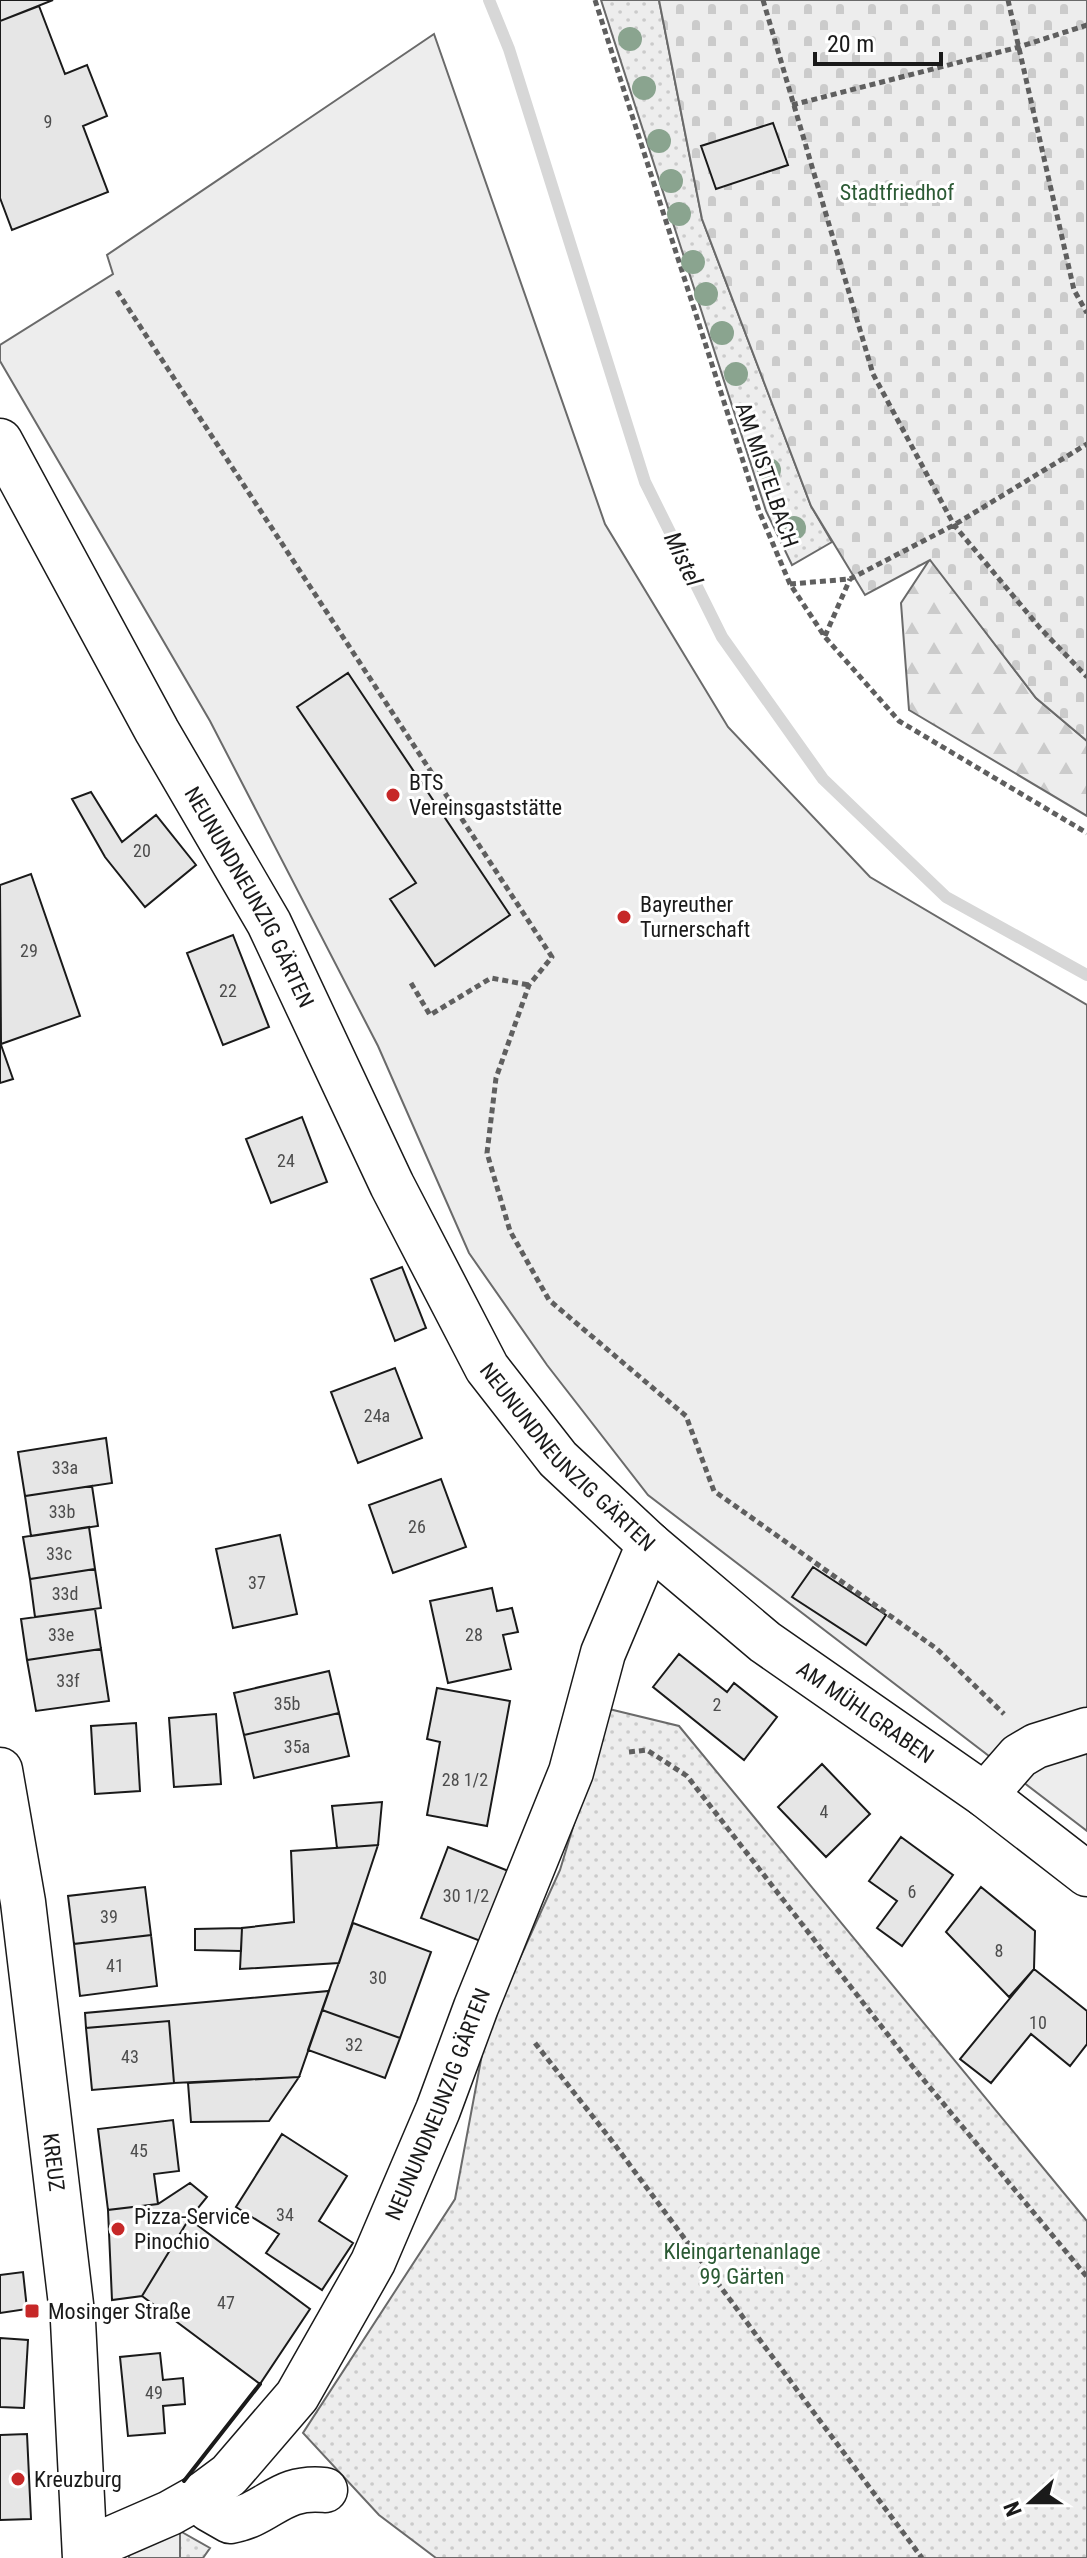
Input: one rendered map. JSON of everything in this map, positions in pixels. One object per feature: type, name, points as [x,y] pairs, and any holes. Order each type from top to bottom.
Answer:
[{"type":"street","name":"NEUNUNDNEUNZIG GÄRTEN","points":[[0,441],[157,731],[269,923],[392,1185],[487,1368],[558,1459],[649,1544],[603,1653],[571,1772],[438,2110],[373,2262],[297,2396],[229,2475],[170,2513],[85,2554]]},
{"type":"street","name":"AM MÜHLGRABEN","points":[[649,1544],[765,1642],[985,1795],[1087,1874]]},
{"type":"street","points":[[985,1795],[1019,1756],[1036,1746],[1087,1730]]},
{"type":"street","name":"KREUZ","points":[[0,1770],[23,1902],[73,2321],[85,2554]]},
{"type":"street","points":[[202,2495],[209,2509],[230,2521],[259,2511],[293,2491],[308,2488],[325,2490]]},
{"type":"path","name":"AM MISTELBACH","points":[[595,0],[759,511],[790,584],[825,637],[899,721],[1087,833]]},
{"type":"path","points":[[763,0],[873,374],[954,525],[1040,628],[1087,677]]},
{"type":"path","points":[[1008,0],[1074,290],[1087,313]]},
{"type":"path","points":[[792,105],[1019,47],[1087,25]]},
{"type":"path","points":[[117,291],[552,957],[529,985],[496,1078],[487,1153],[510,1231],[549,1300],[686,1416],[714,1491],[937,1649],[1036,1746]]},
{"type":"path","points":[[790,584],[850,579],[954,525],[1087,444]]},
{"type":"path","points":[[825,637],[850,579]]},
{"type":"path","points":[[411,983],[430,1015],[491,978],[529,985]]},
{"type":"path","points":[[629,1752],[647,1750],[687,1776],[932,2091],[1087,2277]]},
{"type":"path","points":[[535,2043],[612,2141],[922,2558]]},
{"type":"green space","points":[[601,0],[659,0],[702,219],[811,506],[832,542],[792,565],[766,511]]},
{"type":"green space","name":"Stadtfriedhof","points":[[659,0],[1087,0],[1087,741],[1036,698],[930,560],[865,595],[811,506],[702,219]]},
{"type":"green space","points":[[930,559],[1036,698],[1087,741],[1087,816],[909,710],[901,603]]},
{"type":"green space","name":"Kleingartenanlage 99 Gärten","points":[[609,1709],[679,1726],[1087,2221],[1087,2558],[436,2558],[379,2515],[303,2433],[455,2199],[486,2033],[560,1870]]},
{"type":"green space","points":[[180,2531],[210,2548],[203,2558],[180,2558]]},
{"type":"shaded area","name":"Bayreuther Turnerschaft","points":[[434,34],[605,524],[728,727],[870,877],[1087,1005],[1087,1831],[648,1495],[547,1365],[469,1253],[378,1046],[210,721],[0,361],[0,345],[113,274],[107,255]]},
{"type":"shaded area","points":[[130,2529],[180,2531],[180,2558],[129,2558]]},
{"type":"building","points":[[0,0],[53,0],[0,21]]},
{"type":"building","points":[[39,6],[65,74],[87,65],[107,116],[83,126],[108,192],[12,230],[0,198],[0,21]]},
{"type":"building","points":[[773,123],[788,165],[716,189],[701,146]]},
{"type":"building","name":"BTS Vereinsgaststätte","points":[[348,673],[510,915],[435,966],[390,899],[416,883],[297,707]]},
{"type":"building","points":[[91,792],[122,842],[156,815],[196,865],[145,907],[105,857],[72,799]]},
{"type":"building","points":[[31,874],[80,1016],[1,1044],[0,885]]},
{"type":"building","points":[[233,935],[269,1027],[223,1045],[187,953]]},
{"type":"building","points":[[0,1042],[13,1079],[0,1083]]},
{"type":"building","points":[[302,1117],[327,1182],[271,1203],[246,1139]]},
{"type":"building","points":[[402,1267],[426,1328],[395,1341],[371,1279]]},
{"type":"building","points":[[395,1368],[422,1438],[358,1463],[331,1392]]},
{"type":"building","points":[[106,1438],[112,1483],[25,1496],[18,1452]]},
{"type":"building","points":[[441,1479],[466,1547],[393,1573],[369,1505]]},
{"type":"building","points":[[92,1486],[98,1526],[31,1536],[25,1496]]},
{"type":"building","points":[[89,1527],[95,1569],[30,1579],[23,1537]]},
{"type":"building","points":[[280,1535],[297,1614],[233,1628],[216,1549]]},
{"type":"building","points":[[813,1567],[886,1615],[866,1645],[792,1597]]},
{"type":"building","points":[[95,1569],[101,1608],[35,1617],[30,1579]]},
{"type":"building","points":[[492,1588],[497,1611],[512,1608],[518,1632],[503,1635],[511,1669],[448,1683],[430,1601]]},
{"type":"building","points":[[95,1609],[101,1649],[27,1660],[21,1619]]},
{"type":"building","points":[[101,1649],[109,1701],[36,1711],[27,1660]]},
{"type":"building","points":[[679,1654],[727,1692],[734,1683],[777,1717],[744,1760],[653,1687]]},
{"type":"building","points":[[329,1671],[339,1713],[244,1735],[234,1693]]},
{"type":"building","points":[[437,1688],[510,1701],[487,1826],[427,1815],[440,1742],[427,1739]]},
{"type":"building","points":[[339,1713],[349,1756],[254,1778],[244,1735]]},
{"type":"building","points":[[216,1714],[221,1784],[174,1787],[169,1718]]},
{"type":"building","points":[[136,1723],[140,1791],[95,1794],[91,1726]]},
{"type":"building","points":[[822,1764],[870,1814],[826,1857],[778,1807]]},
{"type":"building","points":[[382,1802],[378,1845],[337,1848],[332,1806]]},
{"type":"building","points":[[901,1837],[953,1875],[902,1946],[877,1928],[897,1901],[869,1881]]},
{"type":"building","points":[[378,1845],[339,1963],[240,1969],[242,1928],[294,1922],[291,1851]]},
{"type":"building","points":[[448,1847],[511,1872],[483,1942],[421,1918]]},
{"type":"building","points":[[145,1887],[151,1935],[74,1944],[68,1896]]},
{"type":"building","points":[[981,1887],[1035,1931],[1034,1969],[1009,1997],[946,1932]]},
{"type":"building","points":[[353,1923],[431,1952],[400,2038],[322,2010]]},
{"type":"building","points":[[242,1928],[241,1951],[195,1950],[195,1929]]},
{"type":"building","points":[[151,1935],[157,1986],[80,1996],[74,1944]]},
{"type":"building","points":[[1034,1969],[1087,2011],[1087,2044],[1070,2066],[1031,2034],[991,2083],[960,2059]]},
{"type":"building","points":[[329,1991],[299,2077],[174,2083],[169,2021],[86,2028],[85,2013]]},
{"type":"building","points":[[322,2010],[400,2038],[385,2078],[308,2050]]},
{"type":"building","points":[[169,2021],[174,2083],[92,2090],[86,2028]]},
{"type":"building","points":[[299,2077],[269,2121],[191,2122],[188,2083]]},
{"type":"building","points":[[173,2120],[179,2171],[154,2174],[158,2204],[108,2210],[98,2129]]},
{"type":"building","points":[[282,2134],[347,2176],[319,2221],[353,2243],[322,2290],[266,2253],[279,2234],[236,2207]]},
{"type":"building","points":[[190,2183],[207,2197],[189,2219],[142,2296],[112,2300],[108,2210],[158,2204]]},
{"type":"building","points":[[189,2219],[310,2309],[260,2384],[142,2296]]},
{"type":"building","points":[[23,2272],[27,2309],[0,2313],[0,2275]]},
{"type":"building","points":[[0,2338],[28,2340],[24,2408],[0,2407]]},
{"type":"building","points":[[160,2353],[163,2380],[183,2378],[185,2404],[163,2406],[165,2433],[128,2436],[120,2357]]},
{"type":"building","points":[[27,2434],[31,2519],[0,2520],[0,2435]]},
{"type":"waterway","name":"Mistel","points":[[489,0],[509,49],[645,482],[722,637],[823,779],[946,897],[1087,975]]},
{"type":"wall","points":[[184,2481],[260,2384]]},
{"type":"place","name":"BTS Vereinsgaststätte","points":[[393,795]]},
{"type":"place","name":"Bayreuther Turnerschaft","points":[[624,917]]},
{"type":"place","name":"Pizza-Service Pinochio","points":[[118,2229]]},
{"type":"place","name":"Mosinger Straße","points":[[32,2311]]},
{"type":"place","name":"Kreuzburg","points":[[18,2479]]}]
